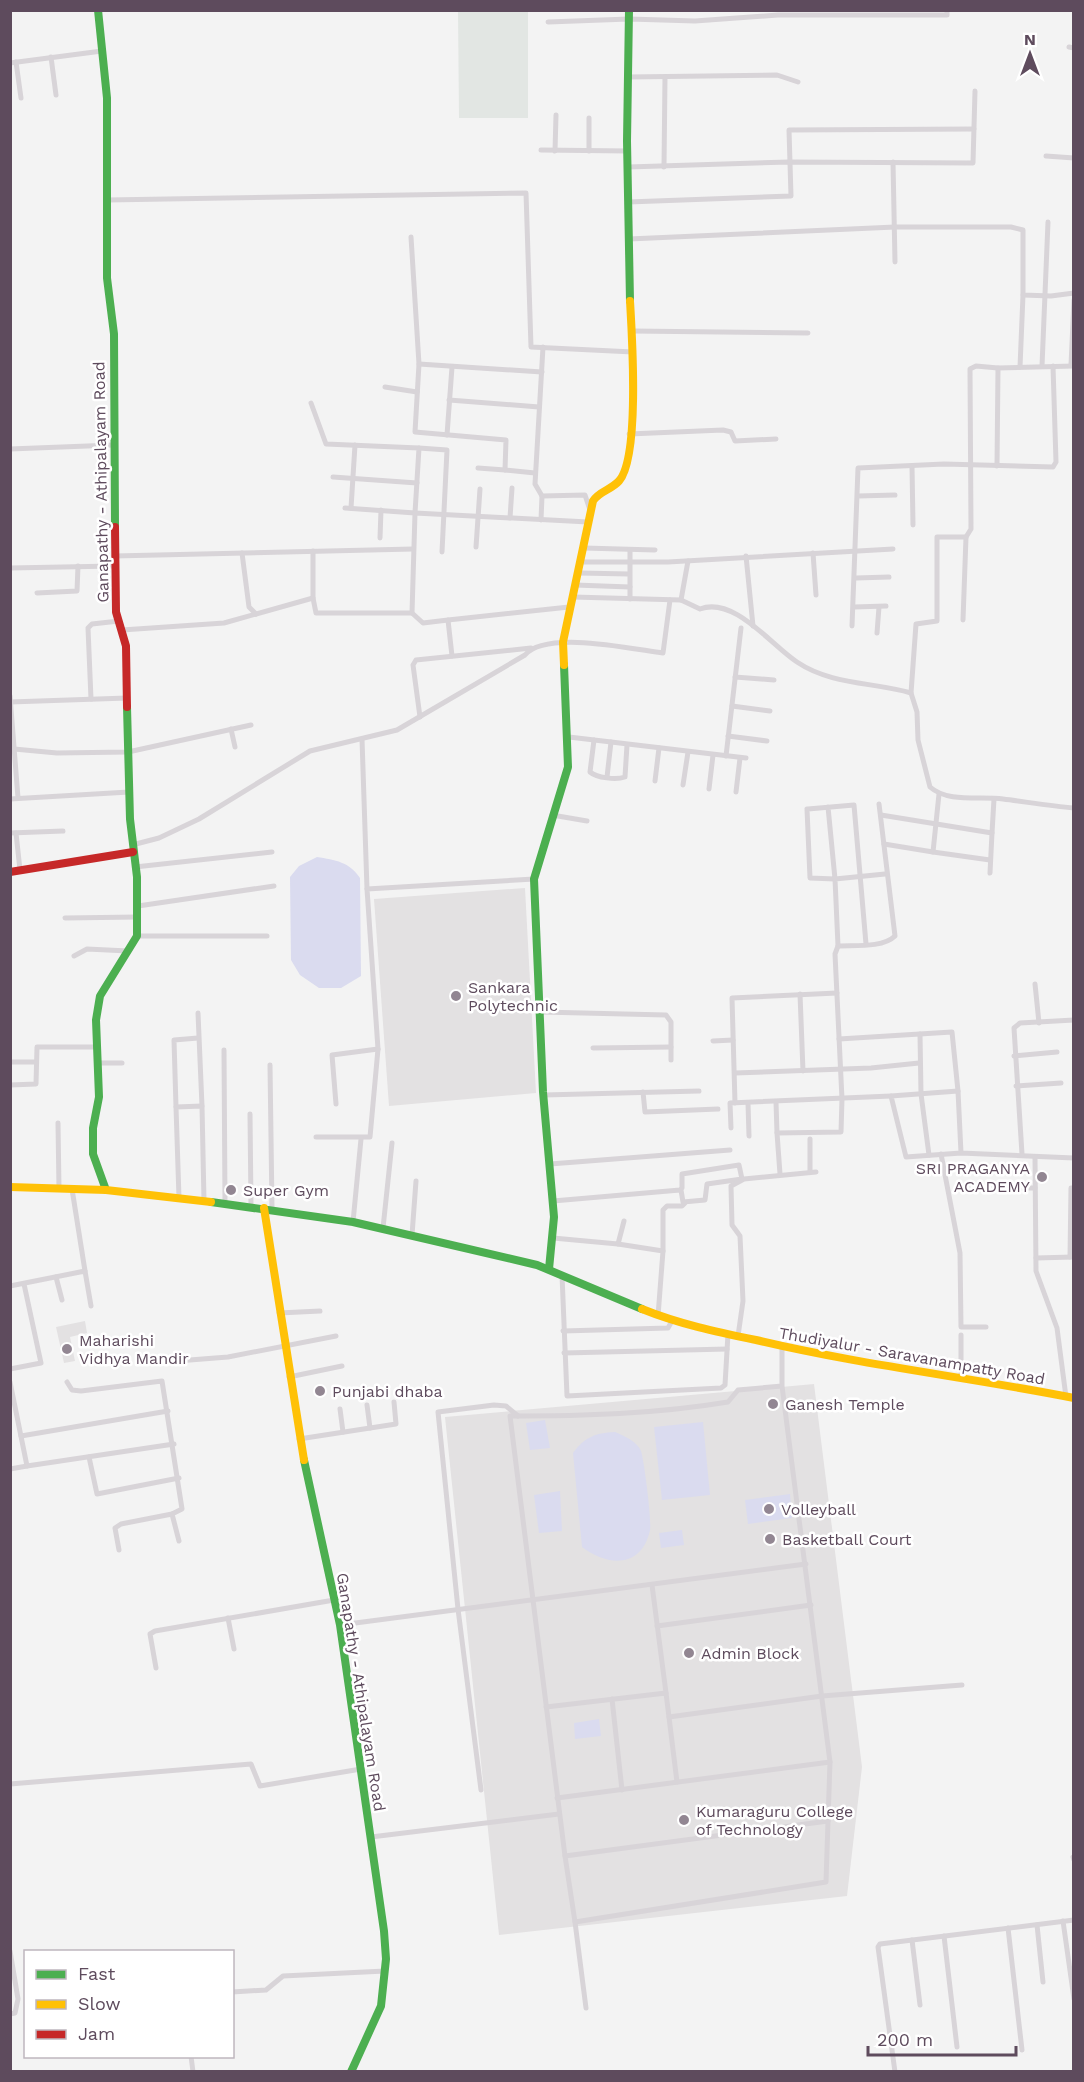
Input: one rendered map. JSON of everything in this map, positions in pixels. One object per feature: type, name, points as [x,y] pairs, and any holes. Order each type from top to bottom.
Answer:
[{"type":"main road","name":"Ganapathy - Athipalayam Road","points":[[98,10],[107,98],[107,278],[114,334],[112,445],[114,566],[116,612],[126,646],[129,792],[138,906],[137,936]]},
{"type":"main road","points":[[549,1269],[553,1238],[553,1201],[544,1095],[534,879],[568,767],[569,737],[563,642],[569,607],[579,573],[591,511],[597,495],[619,480],[629,434],[633,351],[628,239],[629,14]]},
{"type":"main road","points":[[10,872],[132,848]]},
{"type":"main road","points":[[106,1190],[93,1154],[93,1128],[99,1097],[96,1047],[100,996],[137,936]]},
{"type":"main road","name":"Thudiyalur - Saravanampatty Road","points":[[10,1187],[106,1190],[268,1208],[353,1222],[549,1269],[672,1321],[836,1359],[961,1377],[1070,1397]]},
{"type":"main road","name":"Ganapathy - Athipalayam Road","points":[[268,1208],[284,1347],[299,1439],[340,1625],[384,1931],[385,1971],[381,2006],[351,2072]]},
{"type":"street","points":[[548,22],[629,14],[696,21],[778,15],[947,15],[947,10]]},
{"type":"street","points":[[21,98],[13,62],[102,51]]},
{"type":"street","points":[[51,57],[56,95]]},
{"type":"street","points":[[628,77],[777,75],[798,82]]},
{"type":"street","points":[[664,167],[665,77]]},
{"type":"street","points":[[628,167],[789,162],[974,163],[975,92]]},
{"type":"street","points":[[555,151],[556,115]]},
{"type":"street","points":[[589,118],[589,151]]},
{"type":"street","points":[[628,202],[791,196],[789,130],[974,129]]},
{"type":"street","points":[[541,150],[628,151]]},
{"type":"street","points":[[1046,156],[1074,158]]},
{"type":"street","points":[[893,162],[895,262]]},
{"type":"street","points":[[107,200],[526,193],[531,347],[633,351]]},
{"type":"street","points":[[1042,366],[1048,222]]},
{"type":"street","points":[[628,239],[895,227],[1021,228],[1024,240],[1020,367]]},
{"type":"street","points":[[411,237],[419,364],[415,432],[506,440],[505,470]]},
{"type":"street","points":[[1023,295],[1045,296],[1074,292]]},
{"type":"street","points":[[963,620],[966,537],[971,529],[970,369],[976,366],[998,368],[1072,365],[1074,300]]},
{"type":"street","points":[[632,331],[808,333]]},
{"type":"street","points":[[541,520],[542,496],[535,484],[543,347]]},
{"type":"street","points":[[419,364],[542,372]]},
{"type":"street","points":[[447,435],[453,366]]},
{"type":"street","points":[[852,626],[856,578],[858,468],[1055,465],[1053,366]]},
{"type":"street","points":[[997,466],[998,368]]},
{"type":"street","points":[[385,387],[417,392]]},
{"type":"street","points":[[449,400],[540,407]]},
{"type":"street","points":[[311,403],[326,444],[447,450],[446,515],[442,552]]},
{"type":"street","points":[[629,434],[723,430],[731,432],[735,441],[776,439]]},
{"type":"street","points":[[10,449],[112,445]]},
{"type":"street","points":[[355,445],[348,508],[588,522]]},
{"type":"street","points":[[412,613],[419,448]]},
{"type":"street","points":[[912,466],[912,525]]},
{"type":"street","points":[[478,468],[536,473]]},
{"type":"street","points":[[333,477],[417,483]]},
{"type":"street","points":[[510,518],[512,488]]},
{"type":"street","points":[[476,547],[480,489]]},
{"type":"street","points":[[542,496],[585,495],[591,511]]},
{"type":"street","points":[[858,496],[895,495]]},
{"type":"street","points":[[380,538],[381,510]]},
{"type":"street","points":[[966,537],[937,537],[937,621],[916,624],[911,693],[917,712],[918,740],[930,787],[939,794],[1074,808]]},
{"type":"street","points":[[584,548],[655,550]]},
{"type":"street","points":[[114,556],[413,549]]},
{"type":"street","points":[[581,562],[688,561],[893,549]]},
{"type":"street","points":[[630,550],[630,599]]},
{"type":"street","points":[[312,551],[313,598],[316,613],[320,614],[366,611],[412,613],[423,623],[569,607]]},
{"type":"street","points":[[242,553],[249,607],[256,614]]},
{"type":"street","points":[[813,554],[816,594]]},
{"type":"street","points":[[746,556],[753,626]]},
{"type":"street","points":[[681,600],[688,561]]},
{"type":"street","points":[[37,593],[77,591],[78,566]]},
{"type":"street","points":[[10,568],[114,566]]},
{"type":"street","points":[[579,573],[629,574]]},
{"type":"street","points":[[856,578],[889,577]]},
{"type":"street","points":[[575,585],[630,586]]},
{"type":"street","points":[[573,597],[681,600],[700,609],[710,605],[738,615],[777,648],[811,670],[838,680],[889,687],[911,693]]},
{"type":"street","points":[[122,630],[224,623],[313,598]]},
{"type":"street","points":[[420,717],[413,665],[416,660],[531,648],[563,642],[663,653],[670,600]]},
{"type":"street","points":[[854,607],[882,607],[877,633]]},
{"type":"street","points":[[448,620],[452,656]]},
{"type":"street","points":[[91,699],[88,628],[92,624],[119,621]]},
{"type":"street","points":[[726,756],[741,628]]},
{"type":"street","points":[[132,848],[199,819],[309,751],[397,730],[525,655],[531,648]]},
{"type":"street","points":[[735,677],[774,680]]},
{"type":"street","points":[[10,696],[18,798]]},
{"type":"street","points":[[11,702],[127,698]]},
{"type":"street","points":[[732,706],[770,711]]},
{"type":"street","points":[[14,749],[57,753],[128,752],[251,725]]},
{"type":"street","points":[[231,729],[235,747]]},
{"type":"street","points":[[728,736],[766,741]]},
{"type":"street","points":[[569,737],[743,758],[736,792]]},
{"type":"street","points":[[316,1137],[362,1139],[370,1137],[378,1049],[367,889],[362,739]]},
{"type":"street","points":[[594,740],[590,772],[607,777],[625,777],[627,745]]},
{"type":"street","points":[[607,777],[611,742]]},
{"type":"street","points":[[656,781],[659,748]]},
{"type":"street","points":[[683,785],[688,752]]},
{"type":"street","points":[[709,789],[713,755]]},
{"type":"street","points":[[10,799],[129,792]]},
{"type":"street","points":[[933,852],[939,794]]},
{"type":"street","points":[[990,873],[994,799]]},
{"type":"street","points":[[838,946],[891,940],[895,936],[879,804]]},
{"type":"street","points":[[866,944],[861,876],[854,805],[806,810],[810,878],[835,879],[861,876],[885,874]]},
{"type":"street","points":[[777,1133],[841,1132],[842,1099],[835,954],[838,946],[835,879],[828,807]]},
{"type":"street","points":[[552,815],[587,821]]},
{"type":"street","points":[[881,815],[992,833]]},
{"type":"street","points":[[20,870],[13,833],[63,831]]},
{"type":"street","points":[[884,844],[990,860]]},
{"type":"street","points":[[135,867],[272,852]]},
{"type":"street","points":[[367,889],[534,879]]},
{"type":"street","points":[[138,906],[274,886]]},
{"type":"street","points":[[65,918],[137,917]]},
{"type":"street","points":[[137,936],[267,936]]},
{"type":"street","points":[[74,956],[87,949],[128,951]]},
{"type":"street","points":[[1035,984],[1039,1023]]},
{"type":"street","points":[[735,1103],[732,998],[837,993]]},
{"type":"street","points":[[800,994],[803,1071]]},
{"type":"street","points":[[541,1012],[666,1015],[671,1022],[671,1060]]},
{"type":"street","points":[[198,1013],[204,1201]]},
{"type":"street","points":[[1022,1154],[1014,1028],[1020,1023],[1074,1020]]},
{"type":"street","points":[[839,1039],[952,1032],[961,1153]]},
{"type":"street","points":[[920,1034],[921,1094],[929,1155]]},
{"type":"street","points":[[179,1198],[174,1040],[198,1038]]},
{"type":"street","points":[[713,1041],[733,1040]]},
{"type":"street","points":[[10,1085],[36,1084],[37,1047],[96,1047]]},
{"type":"street","points":[[593,1048],[671,1047]]},
{"type":"street","points":[[336,1104],[332,1055],[378,1049]]},
{"type":"street","points":[[224,1050],[225,1203]]},
{"type":"street","points":[[1014,1056],[1058,1052]]},
{"type":"street","points":[[10,1062],[36,1062]]},
{"type":"street","points":[[97,1063],[122,1063]]},
{"type":"street","points":[[735,1072],[803,1071],[919,1063]]},
{"type":"street","points":[[268,1208],[270,1065]]},
{"type":"street","points":[[1016,1086],[1061,1083]]},
{"type":"street","points":[[544,1095],[699,1091]]},
{"type":"street","points":[[731,1128],[730,1103],[842,1099],[958,1091]]},
{"type":"street","points":[[643,1092],[645,1112],[718,1109]]},
{"type":"street","points":[[891,1096],[906,1157],[961,1153],[1074,1158]]},
{"type":"street","points":[[776,1102],[780,1174]]},
{"type":"street","points":[[748,1103],[749,1136]]},
{"type":"street","points":[[176,1107],[202,1107]]},
{"type":"street","points":[[250,1114],[250,1206]]},
{"type":"street","points":[[58,1123],[59,1189]]},
{"type":"street","points":[[353,1222],[362,1139]]},
{"type":"street","points":[[738,1336],[743,1301],[740,1236],[732,1225],[730,1186],[744,1179],[813,1172],[810,1139]]},
{"type":"street","points":[[383,1228],[392,1143]]},
{"type":"street","points":[[550,1164],[730,1150]]},
{"type":"street","points":[[941,1154],[960,1253],[961,1327],[986,1327]]},
{"type":"street","points":[[1035,1157],[1036,1271],[1057,1328],[1070,1397]]},
{"type":"street","points":[[685,1203],[681,1190],[682,1174],[707,1168],[739,1165],[742,1179],[707,1184]]},
{"type":"street","points":[[658,1316],[663,1251],[663,1210],[667,1206],[682,1206],[685,1203],[705,1200],[707,1168]]},
{"type":"street","points":[[412,1235],[416,1181]]},
{"type":"street","points":[[1004,1188],[1035,1188]]},
{"type":"street","points":[[1036,1258],[1072,1257],[1071,1188],[1074,1188]]},
{"type":"street","points":[[72,1189],[91,1306]]},
{"type":"street","points":[[553,1201],[681,1190]]},
{"type":"street","points":[[618,1244],[624,1221]]},
{"type":"street","points":[[553,1238],[663,1251]]},
{"type":"street","points":[[10,1286],[85,1271]]},
{"type":"street","points":[[562,1275],[567,1396],[721,1388],[725,1385],[728,1334]]},
{"type":"street","points":[[56,1277],[62,1300]]},
{"type":"street","points":[[10,1369],[41,1362],[24,1284]]},
{"type":"street","points":[[279,1313],[320,1311]]},
{"type":"street","points":[[563,1331],[668,1328],[672,1321]]},
{"type":"street","points":[[961,1335],[961,1377]]},
{"type":"street","points":[[177,1361],[228,1357],[336,1336]]},
{"type":"street","points":[[575,1922],[826,1882],[830,1762],[782,1386],[782,1347]]},
{"type":"street","points":[[564,1353],[727,1349]]},
{"type":"street","points":[[289,1377],[342,1366]]},
{"type":"street","points":[[67,1382],[72,1390],[81,1391],[162,1381],[174,1444],[182,1509],[172,1514],[120,1524],[115,1528],[119,1550]]},
{"type":"street","points":[[10,1382],[27,1466]]},
{"type":"street","points":[[510,1413],[518,1416],[584,1416],[699,1407],[728,1402],[738,1390],[782,1386]]},
{"type":"street","points":[[299,1439],[396,1424],[394,1401]]},
{"type":"street","points":[[367,1405],[370,1428]]},
{"type":"street","points":[[481,1790],[458,1609],[438,1412],[495,1405],[506,1406],[510,1413],[559,1814],[586,2007]]},
{"type":"street","points":[[340,1409],[343,1432]]},
{"type":"street","points":[[21,1436],[168,1411]]},
{"type":"street","points":[[10,1469],[174,1444]]},
{"type":"street","points":[[88,1457],[97,1494],[179,1478]]},
{"type":"street","points":[[172,1514],[179,1541]]},
{"type":"street","points":[[340,1625],[806,1564]]},
{"type":"street","points":[[652,1585],[677,1782]]},
{"type":"street","points":[[156,1668],[149,1639],[150,1634],[334,1600]]},
{"type":"street","points":[[657,1626],[811,1605]]},
{"type":"street","points":[[228,1618],[234,1649]]},
{"type":"street","points":[[669,1717],[822,1696],[962,1685]]},
{"type":"street","points":[[546,1707],[666,1693]]},
{"type":"street","points":[[612,1699],[622,1790]]},
{"type":"street","points":[[557,1798],[830,1762]]},
{"type":"street","points":[[10,1784],[251,1764],[260,1786],[361,1769]]},
{"type":"street","points":[[371,1837],[559,1814]]},
{"type":"street","points":[[565,1856],[828,1821]]},
{"type":"street","points":[[895,2072],[878,1947],[880,1944],[1074,1920]]},
{"type":"street","points":[[1063,1922],[1074,1999]]},
{"type":"street","points":[[1037,1925],[1043,1982]]},
{"type":"street","points":[[1008,1928],[1022,2050]]},
{"type":"street","points":[[944,1936],[957,2047]]},
{"type":"street","points":[[912,1940],[920,2005]]},
{"type":"street","points":[[10,1951],[18,2000],[15,2013],[10,2014]]},
{"type":"street","points":[[234,1992],[266,1990],[283,1976],[385,1971]]},
{"type":"shaded area","points":[[458,11],[528,11],[528,118],[459,118]]},
{"type":"shaded area","points":[[317,857],[347,865],[360,878],[361,976],[341,988],[319,988],[300,975],[291,960],[290,877],[299,866]]},
{"type":"shaded area","name":"Sankara Polytechnic","points":[[525,888],[536,1093],[389,1106],[374,899]]},
{"type":"shaded area","name":"Maharishi Vidhya Mandir","points":[[85,1321],[87,1333],[70,1337],[75,1361],[64,1363],[56,1327]]},
{"type":"shaded area","name":"Kumaraguru College of Technology","points":[[814,1384],[862,1767],[847,1896],[499,1935],[445,1417]]},
{"type":"shaded area","points":[[545,1420],[550,1448],[530,1450],[526,1423]]},
{"type":"shaded area","points":[[703,1422],[710,1495],[662,1500],[654,1427]]},
{"type":"shaded area","points":[[615,1432],[633,1442],[641,1451],[650,1515],[650,1530],[640,1552],[623,1560],[602,1558],[582,1547],[573,1453],[591,1437]]},
{"type":"shaded area","points":[[560,1491],[562,1531],[539,1533],[534,1495]]},
{"type":"shaded area","name":"Volleyball","points":[[790,1494],[792,1518],[748,1524],[745,1500]]},
{"type":"shaded area","points":[[682,1530],[684,1545],[661,1548],[659,1533]]},
{"type":"shaded area","points":[[599,1719],[601,1736],[575,1739],[574,1723]]},
{"type":"traffic: fast","points":[[98,10],[107,98],[107,278],[114,334],[115,527]]},
{"type":"traffic: fast","points":[[629,10],[627,141],[630,301]]},
{"type":"traffic: fast","points":[[549,1269],[554,1217],[543,1092],[534,879],[568,767],[564,665]]},
{"type":"traffic: fast","points":[[106,1190],[93,1154],[93,1128],[99,1097],[96,1020],[100,996],[137,936],[137,877],[130,819],[127,707]]},
{"type":"traffic: fast","points":[[211,1202],[353,1222],[537,1265],[642,1309]]},
{"type":"traffic: fast","points":[[304,1460],[340,1625],[384,1931],[386,1959],[381,2006],[351,2072]]},
{"type":"traffic: slow","points":[[564,665],[563,642],[593,501],[619,481],[626,468],[630,448],[633,395],[630,301]]},
{"type":"traffic: slow","points":[[10,1187],[106,1190],[211,1202]]},
{"type":"traffic: slow","points":[[264,1208],[304,1460]]},
{"type":"traffic: slow","points":[[642,1309],[698,1327],[795,1349],[1074,1398]]},
{"type":"traffic: jam","points":[[115,527],[116,612],[126,646],[127,707]]},
{"type":"traffic: jam","points":[[10,872],[133,852]]},
{"type":"place","name":"Sankara Polytechnic","points":[[456,996]]},
{"type":"place","name":"SRI PRAGANYA ACADEMY","points":[[1042,1177]]},
{"type":"place","name":"Super Gym","points":[[231,1190]]},
{"type":"place","name":"Maharishi Vidhya Mandir","points":[[67,1349]]},
{"type":"place","name":"Punjabi dhaba","points":[[320,1391]]},
{"type":"place","name":"Ganesh Temple","points":[[773,1404]]},
{"type":"place","name":"Volleyball","points":[[769,1509]]},
{"type":"place","name":"Basketball Court","points":[[770,1539]]},
{"type":"place","name":"Admin Block","points":[[689,1653]]},
{"type":"place","name":"Kumaraguru College of Technology","points":[[684,1820]]}]
